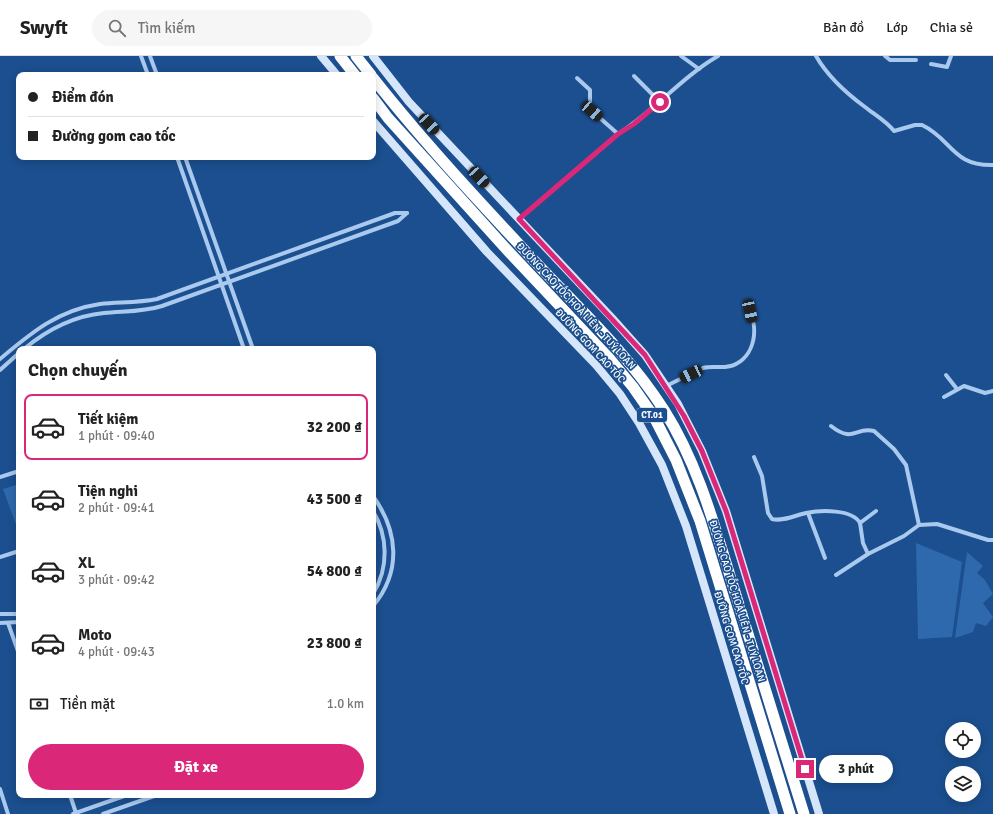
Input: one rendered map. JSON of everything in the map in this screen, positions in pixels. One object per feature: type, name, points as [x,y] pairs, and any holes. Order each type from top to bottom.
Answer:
[{"type":"highway","points":[[340,56],[353,72]]},
{"type":"highway","points":[[356,56],[369,72]]},
{"type":"highway","name":"ĐƯỜNG CAO TỐC HOÀ LIÊN - TUÝ LOAN","points":[[376,82],[399,111],[514,238],[620,350],[644,380],[665,412],[688,455],[712,517],[804,814]]},
{"type":"highway","name":"ĐƯỜNG CAO TỐC HOÀ LIÊN - TUÝ LOAN","points":[[376,102],[388,118],[504,246],[610,358],[654,417],[676,460],[700,521],[790,814]]},
{"type":"main road","points":[[322,56],[335,72]]},
{"type":"main road","points":[[373,56],[409,102],[645,355],[678,404],[702,451],[726,511],[819,814]]},
{"type":"main road","name":"ĐƯỜNG GOM CAO TỐC","points":[[376,124],[487,252],[596,365],[620,394],[639,422],[662,465],[686,526],[774,814]]},
{"type":"street","points":[[141,56],[147,72]]},
{"type":"street","points":[[150,56],[156,72]]},
{"type":"street","points":[[519,219],[618,134],[634,124],[699,69],[718,56]]},
{"type":"street","points":[[816,56],[826,72],[841,87],[884,121],[894,131],[915,125],[922,125],[964,160],[976,164],[993,165]]},
{"type":"street","points":[[885,56],[890,60],[916,60]]},
{"type":"street","points":[[931,64],[947,67],[951,56]]},
{"type":"street","points":[[684,57],[699,69]]},
{"type":"street","points":[[634,76],[660,102]]},
{"type":"street","points":[[577,78],[590,90],[590,103],[592,111],[618,134]]},
{"type":"street","points":[[178,160],[243,346]]},
{"type":"street","points":[[186,160],[252,346]]},
{"type":"street","points":[[0,359],[36,328],[68,312],[100,304],[151,300],[395,213],[407,213],[398,221],[151,309],[98,313],[74,318],[52,328],[28,346]]},
{"type":"street","points":[[666,386],[703,368],[709,366],[727,368],[745,358],[754,342],[750,311],[744,305]]},
{"type":"street","points":[[0,370],[16,356]]},
{"type":"street","points":[[946,375],[957,389]]},
{"type":"street","points":[[944,397],[964,386],[985,393],[993,392]]},
{"type":"street","points":[[831,426],[847,435],[874,430],[899,455],[908,470],[919,525]]},
{"type":"street","points":[[754,457],[763,481],[770,517],[778,520],[808,513],[850,514],[858,519],[860,523],[862,537],[868,554]]},
{"type":"street","points":[[0,477],[16,472]]},
{"type":"street","points":[[376,501],[386,518],[392,539],[391,572],[382,594],[376,602]]},
{"type":"street","points":[[860,523],[876,511]]},
{"type":"street","points":[[808,513],[825,558]]},
{"type":"street","points":[[376,518],[384,536],[385,553],[383,572],[376,588]]},
{"type":"street","points":[[836,575],[868,554],[904,536],[919,525],[937,524],[988,540],[993,540]]},
{"type":"street","points":[[0,557],[16,552]]},
{"type":"street","points":[[376,592],[382,594]]},
{"type":"street","points":[[0,614],[16,614]]},
{"type":"street","points":[[0,623],[16,622]]},
{"type":"street","points":[[8,623],[16,646]]},
{"type":"street","points":[[0,789],[8,814]]},
{"type":"street","points":[[71,798],[75,813],[118,798]]},
{"type":"street","points":[[103,814],[148,798]]},
{"type":"shaded area","points":[[16,485],[16,525],[3,489]]},
{"type":"shaded area","points":[[916,543],[962,562],[952,637],[918,639]]},
{"type":"shaded area","points":[[967,552],[983,566],[977,573],[985,580],[993,594],[983,603],[993,617],[986,626],[976,623],[973,632],[955,638]]},
{"type":"route","points":[[660,102],[634,124],[618,134],[519,219],[645,355],[678,404],[702,451],[726,511],[805,769]]}]
